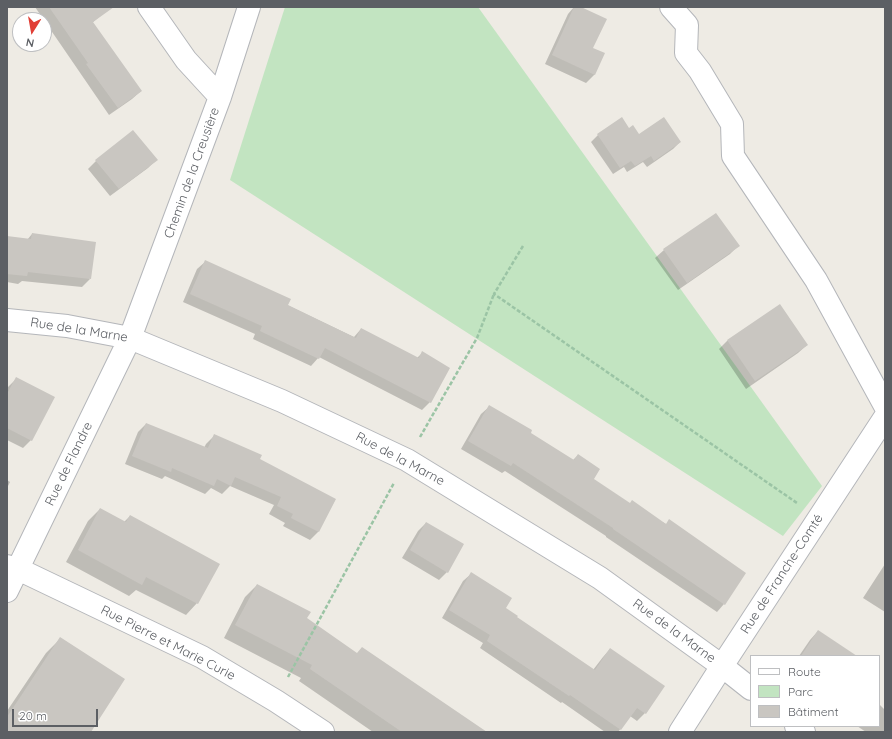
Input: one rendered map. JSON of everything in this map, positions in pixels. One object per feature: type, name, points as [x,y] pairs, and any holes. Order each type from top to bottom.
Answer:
[{"type":"street","points":[[149,7],[186,60],[220,97]]},
{"type":"street","name":"Chemin de la Creusière","points":[[130,338],[220,97],[250,7]]},
{"type":"street","points":[[671,7],[687,26],[686,53],[700,72],[732,124],[733,156],[816,280],[885,406]]},
{"type":"street","name":"Rue de la Marne","points":[[7,320],[67,326],[130,338],[282,401],[407,460],[600,578],[722,666],[750,688]]},
{"type":"street","name":"Rue de Flandre","points":[[7,590],[12,568],[130,338]]},
{"type":"street","name":"Rue de Franche-Comté","points":[[680,732],[885,417]]},
{"type":"street","name":"Rue Pierre et Marie Curie","points":[[12,568],[202,657],[276,701],[323,732]]},
{"type":"path","points":[[276,701],[407,460],[477,338],[494,294],[523,246]]},
{"type":"path","points":[[494,294],[819,518]]},
{"type":"green space","points":[[285,7],[478,7],[822,486],[783,536],[230,180]]},
{"type":"building","points":[[49,7],[114,7],[93,22],[142,91],[118,108],[86,64],[88,63]]},
{"type":"building","points":[[574,7],[581,7],[607,19],[593,48],[605,53],[595,75],[552,55]]},
{"type":"building","points":[[622,117],[629,128],[633,125],[639,134],[664,117],[681,142],[654,161],[651,156],[635,166],[631,161],[620,168],[597,134]]},
{"type":"building","points":[[133,130],[158,160],[119,189],[95,160]]},
{"type":"building","points":[[716,213],[740,246],[687,283],[663,249]]},
{"type":"building","points":[[32,233],[96,242],[91,279],[28,272],[27,276],[7,274],[7,236],[31,239]]},
{"type":"building","points":[[205,260],[291,299],[288,305],[356,338],[361,328],[419,358],[422,351],[450,368],[431,403],[325,348],[319,359],[260,331],[262,326],[190,294]]},
{"type":"building","points":[[780,304],[808,345],[755,381],[727,340]]},
{"type":"building","points":[[16,377],[55,397],[32,441],[7,428],[7,394]]},
{"type":"building","points":[[489,405],[532,430],[531,433],[574,460],[578,454],[600,469],[594,479],[630,503],[632,500],[666,524],[669,519],[746,573],[725,605],[613,528],[513,463],[511,466],[468,441]]},
{"type":"building","points":[[146,423],[208,448],[214,434],[262,455],[260,459],[336,499],[319,532],[291,518],[293,514],[277,506],[281,497],[235,477],[231,486],[217,479],[214,486],[172,468],[171,472],[132,456]]},
{"type":"building","points":[[100,508],[126,522],[130,515],[220,564],[198,604],[146,577],[142,585],[78,550]]},
{"type":"building","points":[[426,522],[464,544],[448,573],[410,550]]},
{"type":"building","points":[[471,572],[512,598],[506,608],[518,616],[517,617],[595,670],[610,648],[665,686],[646,714],[637,708],[621,730],[487,641],[490,635],[449,610]]},
{"type":"building","points":[[257,584],[311,612],[307,618],[357,653],[362,647],[487,732],[402,732],[310,669],[312,665],[235,625]]},
{"type":"building","points":[[818,630],[856,655],[802,655]]},
{"type":"building","points":[[60,637],[125,679],[91,732],[7,732],[7,717]]}]
